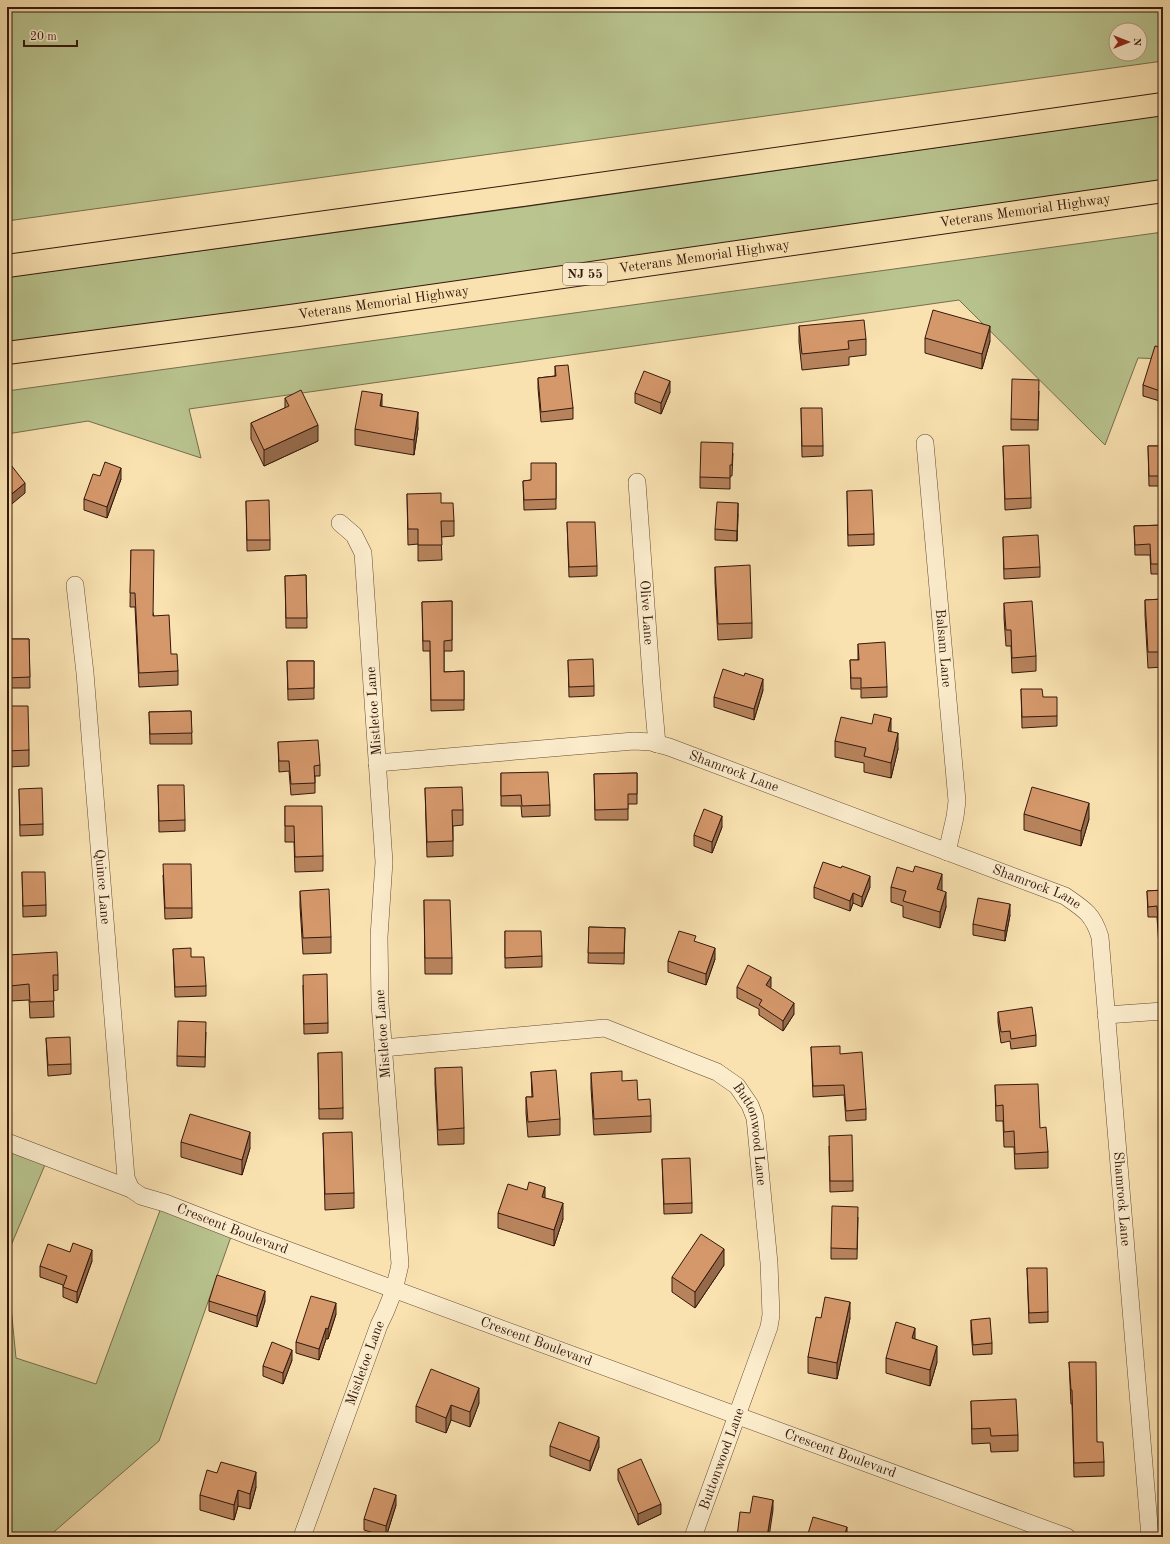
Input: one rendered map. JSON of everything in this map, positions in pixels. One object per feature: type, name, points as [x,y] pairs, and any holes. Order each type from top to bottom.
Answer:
[{"type":"highway","points":[[7,266],[1163,104]]},
{"type":"highway","name":"Veterans Memorial Highway","points":[[7,353],[298,316],[1163,191]]},
{"type":"street","name":"Balsam Lane","points":[[925,443],[957,800],[955,818],[947,852]]},
{"type":"street","name":"Olive Lane","points":[[637,482],[657,744]]},
{"type":"street","name":"Mistletoe Lane","points":[[302,1537],[379,1325],[386,1312],[394,1290],[400,1264],[380,1004],[379,937],[384,862],[363,553],[354,535],[340,523]]},
{"type":"street","name":"Quince Lane","points":[[75,585],[85,673],[126,1178],[131,1189]]},
{"type":"street","name":"Shamrock Lane","points":[[377,763],[634,741],[657,744],[1065,896],[1091,916],[1100,937],[1150,1537]]},
{"type":"street","points":[[1106,1015],[1163,1011]]},
{"type":"street","name":"Buttonwood Lane","points":[[383,1048],[605,1028],[717,1072],[738,1086],[750,1105],[755,1118],[769,1263],[771,1315],[769,1328],[693,1537]]},
{"type":"street","name":"Crescent Boulevard","points":[[7,1142],[131,1189],[141,1196],[165,1203],[394,1290],[1068,1537]]},
{"type":"green space","points":[[7,7],[1163,7],[1163,61],[7,221]]},
{"type":"green space","points":[[1163,115],[1163,180],[296,305],[7,342],[7,277],[523,207]]},
{"type":"green space","points":[[1163,232],[1163,359],[1138,358],[1105,445],[959,300],[189,409],[201,458],[88,421],[7,434],[7,391]]},
{"type":"green space","points":[[7,1148],[47,1160],[7,1255]]},
{"type":"green space","points":[[162,1205],[233,1231],[159,1441],[48,1537],[7,1537],[7,1266],[16,1358],[96,1384]]},
{"type":"building","points":[[933,310],[990,326],[982,354],[925,338]]},
{"type":"building","points":[[864,320],[866,339],[848,341],[849,349],[802,354],[799,326]]},
{"type":"building","points":[[1155,346],[1163,348],[1163,392],[1143,385]]},
{"type":"building","points":[[568,365],[573,408],[541,412],[538,378],[556,376],[555,366]]},
{"type":"building","points":[[644,371],[670,381],[661,403],[635,393]]},
{"type":"building","points":[[1012,379],[1039,380],[1038,420],[1011,419]]},
{"type":"building","points":[[301,390],[318,425],[264,450],[251,423],[289,406],[285,398]]},
{"type":"building","points":[[362,391],[382,394],[380,406],[418,412],[414,440],[355,429]]},
{"type":"building","points":[[801,408],[822,408],[823,446],[802,446]]},
{"type":"building","points":[[701,442],[733,443],[730,478],[700,477]]},
{"type":"building","points":[[1029,445],[1031,498],[1005,499],[1003,446]]},
{"type":"building","points":[[1148,446],[1163,446],[1163,476],[1149,476]]},
{"type":"building","points":[[105,462],[121,468],[107,507],[84,499],[93,474],[100,476]]},
{"type":"building","points":[[531,463],[556,463],[556,499],[524,500],[523,481],[531,480]]},
{"type":"building","points":[[11,465],[25,483],[7,498],[7,468]]},
{"type":"building","points":[[872,490],[874,534],[848,535],[847,491]]},
{"type":"building","points":[[441,493],[441,503],[453,503],[454,521],[441,521],[442,545],[418,545],[418,529],[408,529],[407,494]]},
{"type":"building","points":[[269,500],[270,540],[247,540],[246,501]]},
{"type":"building","points":[[717,502],[738,503],[737,531],[715,529]]},
{"type":"building","points":[[567,522],[595,522],[597,566],[569,567]]},
{"type":"building","points":[[1163,525],[1163,574],[1161,574],[1161,564],[1151,564],[1150,544],[1135,545],[1134,526]]},
{"type":"building","points":[[1038,535],[1040,567],[1004,569],[1003,537]]},
{"type":"building","points":[[131,550],[154,550],[153,616],[169,615],[171,654],[177,654],[178,671],[139,673],[135,593],[130,593]]},
{"type":"building","points":[[750,565],[752,623],[718,624],[715,567]]},
{"type":"building","points":[[306,575],[307,618],[286,618],[285,576]]},
{"type":"building","points":[[1163,599],[1163,652],[1148,652],[1145,600]]},
{"type":"building","points":[[452,601],[452,640],[444,641],[444,672],[464,671],[464,700],[431,700],[430,641],[423,641],[422,602]]},
{"type":"building","points":[[1032,601],[1036,656],[1012,658],[1011,630],[1006,630],[1004,603]]},
{"type":"building","points":[[7,639],[29,639],[30,677],[7,678]]},
{"type":"building","points":[[885,642],[887,687],[861,688],[861,678],[851,678],[850,660],[859,660],[858,644]]},
{"type":"building","points":[[593,659],[594,686],[569,687],[568,660]]},
{"type":"building","points":[[287,661],[314,661],[314,688],[288,689]]},
{"type":"building","points":[[723,669],[744,676],[745,673],[763,679],[754,709],[714,697]]},
{"type":"building","points":[[1160,687],[1163,687],[1163,722],[1162,722]]},
{"type":"building","points":[[1021,689],[1042,689],[1043,697],[1057,697],[1057,716],[1022,717]]},
{"type":"building","points":[[7,706],[28,706],[29,750],[7,751]]},
{"type":"building","points":[[191,711],[192,733],[150,734],[149,712]]},
{"type":"building","points":[[874,714],[891,718],[888,731],[898,733],[891,763],[864,756],[866,748],[835,741],[841,717],[872,724]]},
{"type":"building","points":[[318,740],[320,765],[314,766],[315,783],[291,784],[289,761],[279,761],[278,742]]},
{"type":"building","points":[[548,772],[550,805],[522,806],[521,795],[501,796],[501,773]]},
{"type":"building","points":[[637,773],[637,794],[628,794],[628,809],[595,810],[594,774]]},
{"type":"building","points":[[158,785],[184,785],[185,820],[159,821]]},
{"type":"building","points":[[462,787],[463,810],[452,810],[453,841],[427,842],[425,788]]},
{"type":"building","points":[[1032,787],[1089,803],[1081,831],[1024,814]]},
{"type":"building","points":[[42,788],[43,824],[20,825],[19,789]]},
{"type":"building","points":[[285,806],[322,806],[323,856],[295,857],[294,826],[285,826]]},
{"type":"building","points":[[704,809],[722,816],[712,842],[694,835]]},
{"type":"building","points":[[823,862],[841,868],[842,866],[870,876],[862,897],[853,893],[850,901],[814,887]]},
{"type":"building","points":[[163,864],[191,864],[192,908],[165,908]]},
{"type":"building","points":[[915,866],[942,874],[937,889],[946,892],[940,912],[903,901],[906,891],[891,887],[897,867],[913,872]]},
{"type":"building","points":[[22,872],[45,872],[46,905],[23,906]]},
{"type":"building","points":[[329,889],[331,937],[303,938],[300,891]]},
{"type":"building","points":[[1163,890],[1163,937],[1159,937],[1157,906],[1148,907],[1147,891]]},
{"type":"building","points":[[978,898],[1010,904],[1005,931],[973,924]]},
{"type":"building","points":[[424,900],[450,900],[452,958],[425,958]]},
{"type":"building","points":[[589,927],[625,928],[624,953],[588,953]]},
{"type":"building","points":[[505,931],[541,931],[542,956],[505,958]]},
{"type":"building","points":[[679,931],[696,936],[694,941],[715,948],[706,974],[668,961]]},
{"type":"building","points":[[191,948],[191,957],[204,957],[206,986],[175,987],[173,949]]},
{"type":"building","points":[[57,952],[58,975],[53,975],[54,1001],[30,1002],[29,984],[10,986],[8,955]]},
{"type":"building","points":[[748,965],[771,977],[766,985],[794,1003],[783,1021],[759,1005],[762,1000],[737,987]]},
{"type":"building","points":[[327,974],[328,1023],[304,1024],[303,975]]},
{"type":"building","points":[[1032,1007],[1036,1035],[1011,1039],[1010,1031],[1001,1032],[998,1012]]},
{"type":"building","points":[[178,1021],[206,1022],[205,1057],[177,1056]]},
{"type":"building","points":[[70,1037],[71,1064],[48,1065],[46,1038]]},
{"type":"building","points":[[840,1046],[840,1054],[862,1052],[866,1109],[846,1111],[844,1085],[813,1086],[811,1047]]},
{"type":"building","points":[[342,1052],[343,1108],[319,1109],[318,1053]]},
{"type":"building","points":[[462,1067],[464,1128],[438,1130],[435,1068]]},
{"type":"building","points":[[556,1070],[560,1119],[528,1122],[526,1097],[533,1097],[531,1072]]},
{"type":"building","points":[[622,1071],[622,1081],[637,1080],[638,1100],[650,1099],[651,1116],[594,1119],[591,1073]]},
{"type":"building","points":[[1038,1084],[1040,1128],[1046,1127],[1048,1152],[1015,1154],[1014,1131],[1004,1132],[1003,1105],[996,1106],[995,1085]]},
{"type":"building","points":[[190,1114],[250,1132],[242,1160],[181,1142]]},
{"type":"building","points":[[352,1132],[354,1193],[325,1194],[323,1133]]},
{"type":"building","points":[[852,1135],[853,1181],[830,1181],[829,1136]]},
{"type":"building","points":[[690,1158],[692,1203],[664,1204],[662,1159]]},
{"type":"building","points":[[529,1182],[545,1187],[542,1197],[563,1203],[554,1230],[498,1213],[508,1184],[527,1190]]},
{"type":"building","points":[[832,1206],[858,1207],[857,1249],[831,1248]]},
{"type":"building","points":[[701,1234],[724,1249],[695,1292],[672,1277]]},
{"type":"building","points":[[73,1243],[92,1250],[77,1292],[63,1287],[67,1276],[40,1266],[48,1244],[70,1252]]},
{"type":"building","points":[[1027,1268],[1047,1268],[1048,1312],[1029,1313]]},
{"type":"building","points":[[217,1275],[265,1291],[257,1316],[209,1301]]},
{"type":"building","points":[[311,1296],[336,1303],[328,1329],[326,1328],[319,1349],[296,1342]]},
{"type":"building","points":[[825,1297],[850,1302],[837,1363],[808,1357],[816,1317],[821,1318]]},
{"type":"building","points":[[990,1318],[992,1343],[973,1345],[971,1320]]},
{"type":"building","points":[[896,1322],[915,1328],[912,1338],[937,1346],[930,1370],[886,1358]]},
{"type":"building","points":[[272,1342],[292,1350],[283,1373],[263,1366]]},
{"type":"building","points":[[1069,1362],[1096,1362],[1097,1442],[1103,1442],[1104,1462],[1074,1463],[1072,1390]]},
{"type":"building","points":[[431,1369],[479,1388],[470,1412],[451,1405],[446,1418],[416,1406]]},
{"type":"building","points":[[1016,1399],[1018,1435],[991,1436],[990,1428],[972,1429],[971,1401]]},
{"type":"building","points":[[559,1422],[599,1437],[590,1461],[550,1446]]},
{"type":"building","points":[[641,1459],[661,1504],[638,1514],[618,1469]]},
{"type":"building","points":[[221,1462],[256,1472],[250,1494],[238,1490],[234,1505],[200,1495],[207,1470],[217,1473]]},
{"type":"building","points":[[374,1488],[396,1495],[386,1526],[364,1519]]},
{"type":"building","points":[[753,1496],[773,1500],[767,1537],[737,1537],[740,1512],[750,1513]]},
{"type":"building","points":[[813,1517],[847,1527],[844,1537],[807,1537]]}]
